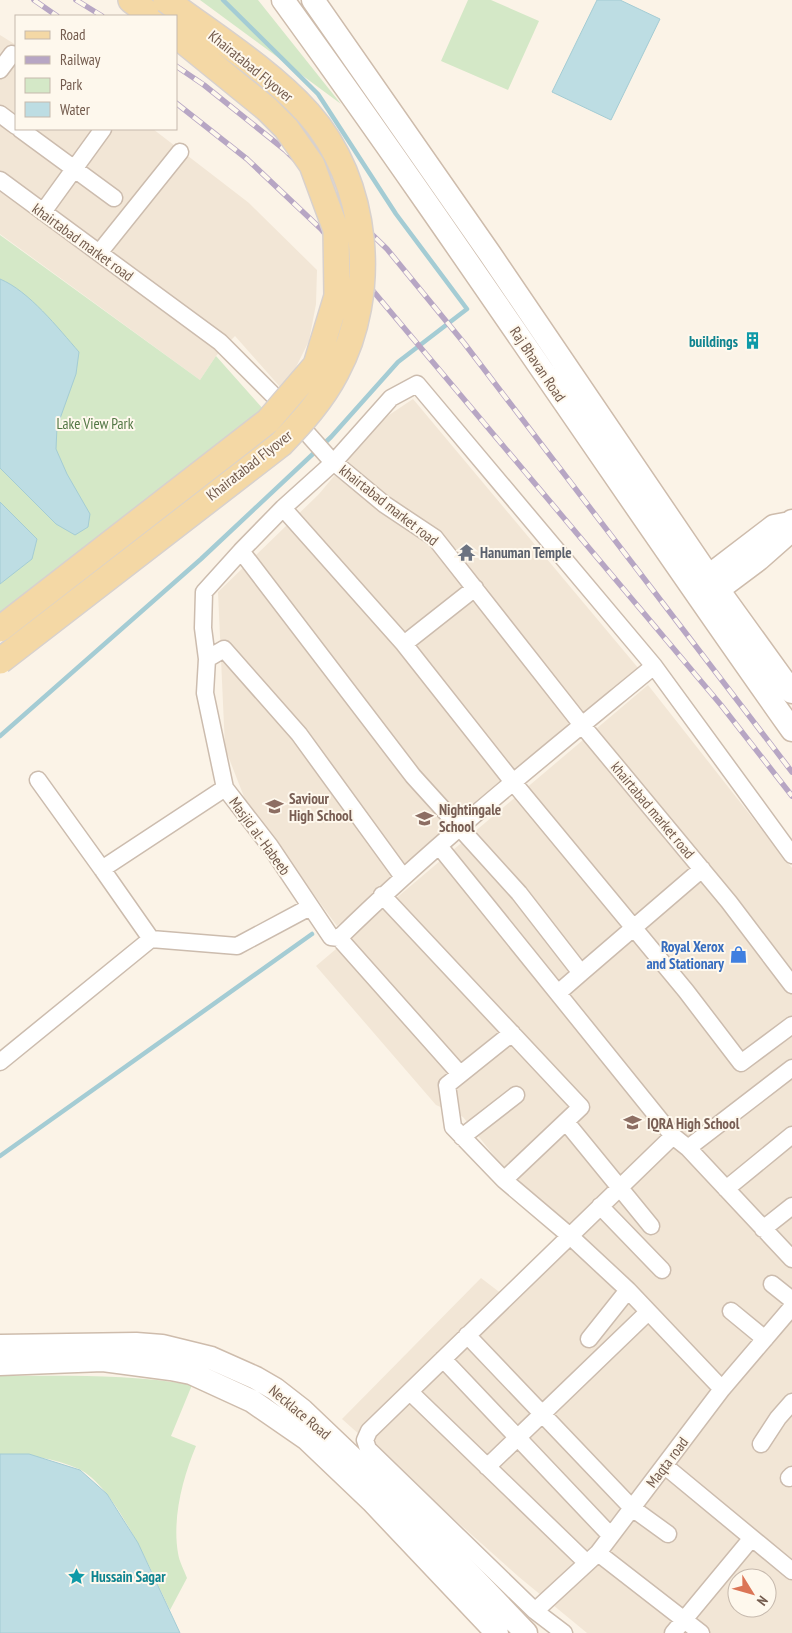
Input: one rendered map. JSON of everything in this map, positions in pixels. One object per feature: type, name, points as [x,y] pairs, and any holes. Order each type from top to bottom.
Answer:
[{"type":"main road","points":[[131,0],[151,15]]},
{"type":"main road","name":"Khairatabad Flyover","points":[[0,661],[281,444],[314,410],[337,372],[354,329],[361,290],[362,245],[356,206],[344,174],[328,142],[309,114],[279,86],[166,0]]},
{"type":"main road","name":"Raj Bhavan Road","points":[[283,0],[705,589],[792,692]]},
{"type":"main road","name":"Raj Bhavan Road","points":[[313,0],[490,254],[705,589],[792,730]]},
{"type":"main road","name":"Khairatabad Flyover","points":[[0,629],[268,421],[316,365],[337,296],[336,230],[312,165],[286,128],[267,109],[178,37]]},
{"type":"main road","points":[[705,589],[774,526],[791,522]]},
{"type":"main road","name":"Necklace Road","points":[[0,1346],[136,1344],[162,1346],[196,1354],[235,1368],[275,1389],[302,1410],[416,1532],[497,1633]]},
{"type":"main road","name":"Necklace Road","points":[[0,1364],[103,1360],[184,1372],[228,1388],[252,1401],[307,1439],[416,1532],[526,1633]]},
{"type":"street","points":[[0,70],[12,54]]},
{"type":"street","points":[[0,114],[15,125]]},
{"type":"street","points":[[21,130],[114,198]]},
{"type":"street","points":[[43,212],[102,130]]},
{"type":"street","points":[[100,253],[180,152]]},
{"type":"street","name":"khairtabad market road","points":[[0,180],[220,342],[275,397],[311,440],[332,460],[384,504],[435,538],[582,725],[702,868],[792,985]]},
{"type":"street","name":"Masjid al- Habeeb","points":[[460,1074],[339,938],[331,937],[270,846],[225,788],[205,693],[204,592],[241,551],[332,460],[390,398],[417,384],[654,666]]},
{"type":"street","points":[[283,508],[404,644],[513,782],[686,991],[741,1063],[792,1025]]},
{"type":"street","points":[[241,551],[413,776],[519,893],[581,973]]},
{"type":"street","points":[[404,644],[475,588]]},
{"type":"street","points":[[206,659],[224,649],[299,734],[403,877]]},
{"type":"street","points":[[339,938],[403,877],[513,782],[654,666],[792,855]]},
{"type":"street","points":[[38,780],[151,939]]},
{"type":"street","points":[[102,869],[225,788]]},
{"type":"street","points":[[439,846],[673,1136],[688,1148],[792,1259]]},
{"type":"street","points":[[558,993],[702,868]]},
{"type":"street","points":[[382,896],[512,1032],[580,1107],[504,1180]]},
{"type":"street","points":[[0,1062],[151,939],[237,946],[310,907]]},
{"type":"street","points":[[512,1032],[447,1085],[453,1127],[504,1180],[570,1236],[628,1290],[647,1313],[722,1389]]},
{"type":"street","points":[[688,1148],[792,1068]]},
{"type":"street","points":[[462,1137],[516,1095]]},
{"type":"street","points":[[566,1122],[651,1226]]},
{"type":"street","points":[[726,1189],[792,1135]]},
{"type":"street","points":[[564,1633],[535,1610],[368,1448],[366,1440],[369,1431],[673,1136]]},
{"type":"street","points":[[600,1206],[662,1270]]},
{"type":"street","points":[[763,1229],[792,1206]]},
{"type":"street","points":[[772,1284],[792,1300]]},
{"type":"street","points":[[589,1339],[628,1290]]},
{"type":"street","name":"Maqta road","points":[[535,1610],[592,1558],[612,1536],[722,1389],[792,1307]]},
{"type":"street","points":[[731,1311],[765,1339]]},
{"type":"street","points":[[487,1466],[647,1313]]},
{"type":"street","points":[[467,1335],[632,1508],[668,1534]]},
{"type":"street","points":[[443,1359],[612,1536]]},
{"type":"street","points":[[410,1392],[487,1466],[592,1558],[684,1618],[701,1633]]},
{"type":"street","points":[[761,1444],[778,1418],[792,1402]]},
{"type":"street","points":[[665,1466],[792,1571]]},
{"type":"street","points":[[673,1633],[751,1539]]},
{"type":"shaded area","points":[[0,35],[15,44],[15,130],[154,130],[249,203],[317,270],[316,304],[309,341],[295,369],[281,388],[235,336],[216,356],[200,380],[0,234]]},
{"type":"shaded area","points":[[413,399],[639,669],[337,926],[246,802],[225,748],[218,592],[319,494],[380,421]]},
{"type":"shaded area","points":[[648,685],[792,868],[792,1633],[587,1633],[519,1577],[342,1419],[481,1278],[511,1301],[547,1270],[568,1241],[549,1209],[503,1167],[463,1117],[436,1105],[316,966]]},
{"type":"green space","points":[[200,0],[258,0],[341,104]]},
{"type":"green space","points":[[468,0],[491,0],[539,21],[508,90],[441,61]]},
{"type":"green space","name":"Lake View Park","points":[[0,235],[200,380],[216,356],[264,410],[0,618]]},
{"type":"green space","points":[[0,1376],[120,1377],[192,1385],[171,1436],[196,1446],[183,1484],[176,1526],[180,1562],[187,1578],[170,1610],[132,1532],[106,1493],[93,1479],[79,1469],[50,1459],[0,1454]]},
{"type":"water","points":[[597,0],[620,0],[660,19],[611,120],[552,92]]},
{"type":"water","points":[[0,279],[22,292],[32,301],[79,352],[76,374],[57,427],[56,449],[67,474],[90,514],[88,527],[75,535],[56,524],[0,468]]},
{"type":"water","points":[[0,502],[37,539],[32,559],[0,584]]},
{"type":"water","name":"Hussain Sagar","points":[[0,1454],[29,1454],[80,1470],[107,1494],[138,1543],[180,1633],[0,1633]]},
{"type":"waterway","points":[[0,736],[201,559],[331,437],[398,362],[467,309],[396,214],[318,94],[223,0]]},
{"type":"waterway","points":[[0,1156],[312,934]]},
{"type":"railway","points":[[34,0],[56,15]]},
{"type":"railway","points":[[76,0],[100,15]]},
{"type":"railway","points":[[178,67],[204,85],[285,150],[387,249],[464,343],[792,772]]},
{"type":"railway","points":[[178,105],[247,159],[321,229],[721,705],[792,796]]},
{"type":"place","name":"buildings","points":[[752,341]]},
{"type":"place","name":"Hanuman Temple","points":[[466,552]]},
{"type":"place","name":"Saviour High School","points":[[275,807]]},
{"type":"place","name":"Nightingale School","points":[[425,818]]},
{"type":"place","name":"Royal Xerox and Stationary","points":[[738,955]]},
{"type":"place","name":"IQRA High School","points":[[633,1123]]},
{"type":"place","name":"Hussain Sagar","points":[[77,1576]]}]
